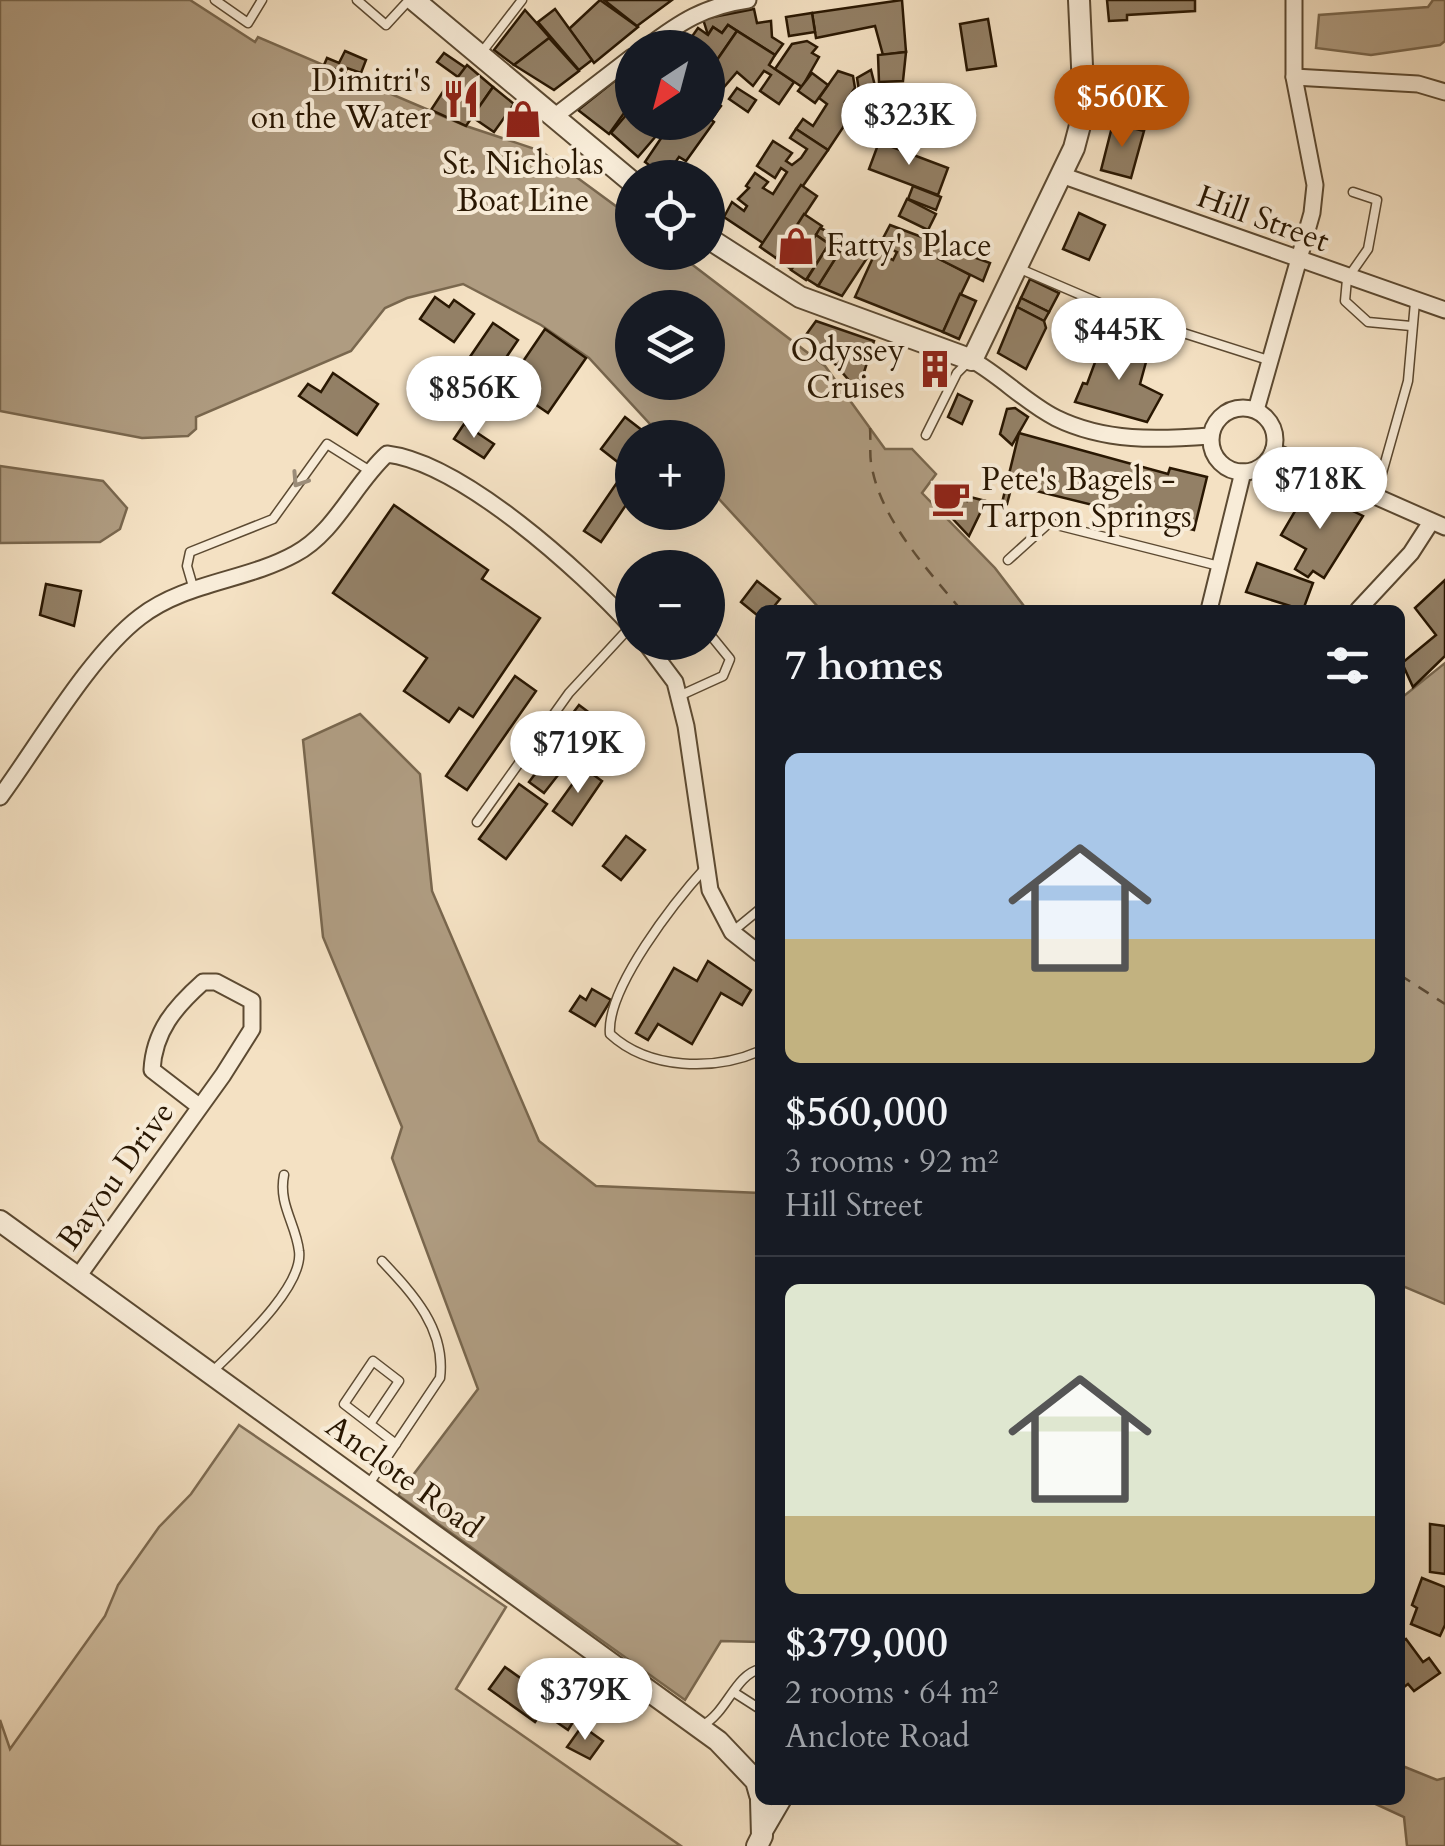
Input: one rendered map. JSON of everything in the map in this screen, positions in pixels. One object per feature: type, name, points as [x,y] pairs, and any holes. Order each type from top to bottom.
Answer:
[{"type":"street","points":[[412,0],[615,168]]},
{"type":"street","points":[[669,30],[715,2],[748,0]]},
{"type":"street","points":[[972,360],[1064,176],[1084,110],[1079,0]]},
{"type":"street","points":[[1256,410],[1299,261],[1314,184],[1294,77],[1294,0]]},
{"type":"street","points":[[554,116],[615,71]]},
{"type":"street","points":[[1294,77],[1418,84],[1445,92]]},
{"type":"street","name":"Hill Street","points":[[1064,176],[1445,310]]},
{"type":"street","points":[[725,249],[800,297],[972,360],[1038,407],[1072,424],[1129,439],[1210,436]]},
{"type":"street","points":[[1256,410],[1274,432],[1273,451],[1261,466],[1243,472],[1232,470],[1215,457],[1210,436],[1226,411],[1256,410]]},
{"type":"street","points":[[1273,451],[1438,524],[1363,605]]},
{"type":"street","points":[[0,797],[112,644],[139,617],[169,598],[297,554],[325,531],[387,454],[416,458],[440,470],[588,578],[615,607]]},
{"type":"street","points":[[1210,605],[1243,472]]},
{"type":"street","points":[[658,660],[675,682],[679,696],[710,890],[732,932],[755,950]]},
{"type":"street","name":"Bayou Drive","points":[[77,1278],[200,1107],[252,1029],[252,1001],[216,982],[203,982],[174,1009],[154,1049],[152,1070],[200,1107]]},
{"type":"street","name":"Anclote Road","points":[[0,1221],[718,1741],[755,1780]]},
{"type":"street","name":"Anclote Road","points":[[759,1841],[761,1805]]},
{"type":"street","points":[[759,1841],[780,1805]]},
{"type":"lane","points":[[215,0],[248,24],[262,0]]},
{"type":"lane","points":[[357,0],[386,25],[412,0]]},
{"type":"lane","points":[[480,55],[522,0]]},
{"type":"lane","points":[[1353,192],[1377,200],[1368,249],[1347,278],[1345,301],[1368,322],[1411,326]]},
{"type":"lane","points":[[1018,268],[1130,316],[1272,361]]},
{"type":"lane","points":[[1375,498],[1408,382],[1416,302]]},
{"type":"lane","points":[[926,435],[956,372],[972,360]]},
{"type":"lane","points":[[194,590],[187,566],[190,552],[274,519],[327,444],[370,471]]},
{"type":"lane","points":[[1008,560],[1049,524],[1219,566]]},
{"type":"lane","points":[[477,822],[570,693],[615,644]]},
{"type":"lane","points":[[679,696],[723,676],[730,659],[725,653]]},
{"type":"lane","points":[[707,866],[674,902],[630,972],[610,1024],[610,1034],[666,1064],[755,1052]]},
{"type":"lane","points":[[732,932],[755,913]]},
{"type":"lane","points":[[210,1374],[261,1321],[298,1267],[300,1252],[283,1202],[284,1175]]},
{"type":"lane","points":[[367,1487],[440,1378],[442,1359],[419,1301],[382,1261]]},
{"type":"lane","points":[[370,1424],[400,1381],[373,1361],[344,1404],[370,1424],[396,1444]]},
{"type":"lane","points":[[718,1741],[720,1716],[750,1672],[755,1670]]},
{"type":"lane","points":[[735,1693],[755,1706]]},
{"type":"lane","points":[[699,1727],[720,1716]]},
{"type":"shaded area","points":[[0,0],[190,0],[255,42],[258,37],[466,126],[541,151],[615,205],[615,270],[699,270],[825,366],[885,449],[912,449],[936,474],[922,493],[995,568],[1023,605],[816,605],[725,506],[725,420],[646,420],[628,400],[725,400],[725,290],[615,290],[615,386],[589,358],[541,325],[463,284],[407,298],[385,308],[351,351],[196,417],[196,429],[188,436],[142,438],[0,411]]},
{"type":"shaded area","points":[[1433,0],[1445,0],[1445,41],[1440,45],[1371,55],[1316,48],[1319,15],[1428,7]]},
{"type":"shaded area","points":[[0,466],[103,481],[127,508],[120,529],[100,542],[0,543]]},
{"type":"shaded area","points":[[1445,663],[1445,1304],[1405,1287],[1405,695]]},
{"type":"shaded area","points":[[360,714],[420,774],[432,891],[539,1141],[596,1186],[755,1193],[755,1642],[721,1641],[685,1700],[398,1495],[478,1389],[392,1158],[402,1127],[323,937],[303,740]]},
{"type":"shaded area","points":[[239,1425],[506,1607],[456,1689],[681,1846],[0,1846],[0,1720],[10,1749],[105,1616],[118,1585],[159,1527],[191,1494]]},
{"type":"shaded area","points":[[1405,1767],[1437,1780],[1445,1778],[1445,1846],[1407,1846],[1404,1817],[1378,1805],[1405,1805]]},
{"type":"building","points":[[600,0],[638,27],[615,30],[615,46],[594,63],[569,29]]},
{"type":"building","points":[[604,0],[672,0],[637,26]]},
{"type":"building","points":[[902,0],[906,52],[883,55],[875,26],[816,38],[812,13]]},
{"type":"building","points":[[1107,0],[1195,0],[1195,11],[1127,15],[1127,20],[1109,21]]},
{"type":"building","points":[[555,9],[592,60],[579,70],[538,22]]},
{"type":"building","points":[[754,9],[757,23],[771,21],[772,37],[783,44],[775,55],[728,25],[724,30],[706,30],[703,19]]},
{"type":"building","points":[[525,10],[550,38],[514,65],[494,50]]},
{"type":"building","points":[[812,13],[815,32],[789,36],[786,17]]},
{"type":"building","points":[[988,19],[996,66],[967,70],[960,24]]},
{"type":"building","points":[[728,25],[737,31],[725,48],[725,30]]},
{"type":"building","points":[[737,31],[775,55],[769,65],[794,82],[779,104],[760,91],[771,75],[764,71],[753,86],[737,72],[725,86],[725,48]]},
{"type":"building","points":[[549,38],[579,71],[554,90],[514,65]]},
{"type":"building","points":[[807,41],[817,47],[812,53],[819,57],[802,87],[775,69],[792,44]]},
{"type":"building","points":[[345,51],[366,60],[361,73],[347,68],[345,73],[324,65],[327,58],[339,63]]},
{"type":"building","points":[[906,52],[903,81],[879,82],[878,55]]},
{"type":"building","points":[[444,53],[466,68],[458,77],[437,62]]},
{"type":"building","name":"Dimitri's on the Water","points":[[467,65],[493,87],[466,126],[431,110]]},
{"type":"building","points":[[871,70],[875,86],[882,91],[861,103],[857,78]]},
{"type":"building","points":[[838,71],[853,76],[855,88],[845,102],[856,108],[828,150],[796,129],[803,119],[813,126],[827,104],[819,98]]},
{"type":"building","points":[[812,73],[828,85],[815,103],[798,91]]},
{"type":"building","points":[[1115,79],[1160,85],[1156,114],[1111,108]]},
{"type":"building","points":[[615,81],[615,126],[609,134],[578,110]]},
{"type":"building","points":[[493,87],[514,104],[494,132],[472,117]]},
{"type":"building","points":[[737,88],[756,100],[748,112],[729,99]]},
{"type":"building","points":[[1113,123],[1144,131],[1131,178],[1101,170]]},
{"type":"building","points":[[796,129],[828,150],[763,243],[725,215],[732,202],[744,211],[747,206],[738,199],[749,188],[746,186],[755,173],[768,182],[763,188],[773,194],[787,172],[781,168],[775,178],[757,166],[773,141],[792,153],[786,161],[792,165],[801,158],[807,149],[790,138]]},
{"type":"building","points":[[619,140],[653,140],[638,157]]},
{"type":"building","points":[[660,140],[701,140],[687,160],[646,160]]},
{"type":"building","points":[[879,142],[948,168],[938,195],[869,169]]},
{"type":"building","points":[[801,185],[817,196],[776,258],[760,247]]},
{"type":"building","points":[[913,186],[941,197],[936,210],[908,199]]},
{"type":"building","points":[[907,199],[936,214],[928,230],[899,216]]},
{"type":"building","points":[[1079,213],[1105,225],[1089,260],[1063,249]]},
{"type":"building","name":"Fatty's Place","points":[[804,214],[822,226],[792,270],[776,258]]},
{"type":"building","points":[[890,225],[943,245],[938,258],[970,275],[943,332],[855,297],[876,251],[893,260],[897,252],[880,244]]},
{"type":"building","points":[[820,228],[871,252],[842,296],[818,286],[840,251],[816,235]]},
{"type":"building","points":[[816,235],[829,244],[806,280],[791,270]]},
{"type":"building","points":[[829,244],[840,251],[818,286],[807,279]]},
{"type":"building","points":[[946,247],[990,263],[983,281],[939,259]]},
{"type":"building","points":[[1030,279],[1059,293],[1049,312],[1021,298]]},
{"type":"building","points":[[960,294],[976,301],[959,339],[943,332]]},
{"type":"building","points":[[435,297],[449,307],[454,300],[474,314],[454,342],[420,319]]},
{"type":"building","points":[[1021,298],[1049,312],[1044,321],[1017,307]]},
{"type":"building","points":[[1017,307],[1044,321],[1046,328],[1026,369],[998,353]]},
{"type":"building","points":[[816,321],[874,341],[858,391],[829,357],[803,339]]},
{"type":"building","points":[[493,323],[518,340],[486,387],[461,370]]},
{"type":"building","points":[[545,329],[586,358],[548,413],[507,385]]},
{"type":"building","points":[[1104,338],[1142,350],[1140,360],[1146,362],[1140,384],[1162,395],[1147,422],[1075,402],[1083,383],[1087,384]]},
{"type":"building","points":[[333,373],[378,404],[357,435],[299,396],[308,384],[321,392]]},
{"type":"building","points":[[958,394],[972,401],[962,424],[948,417]]},
{"type":"building","points":[[1015,408],[1028,417],[1012,445],[1000,434],[1007,409]]},
{"type":"building","points":[[464,424],[494,444],[484,458],[454,439]]},
{"type":"building","points":[[615,430],[615,460],[601,449]]},
{"type":"building","points":[[1019,433],[1168,474],[1170,468],[1207,477],[1194,530],[1012,485],[1007,504],[1002,503]]},
{"type":"building","points":[[946,483],[967,501],[970,497],[986,501],[969,536],[951,517],[958,509],[952,504],[945,511],[937,504],[943,497],[937,490]]},
{"type":"building","points":[[615,485],[615,521],[601,542],[584,531]]},
{"type":"building","points":[[1308,489],[1363,516],[1324,578],[1313,571],[1308,577],[1295,569],[1306,549],[1281,535]]},
{"type":"building","points":[[394,505],[488,570],[482,579],[540,618],[473,717],[459,708],[449,722],[404,691],[427,658],[333,593]]},
{"type":"building","points":[[1257,563],[1313,583],[1305,605],[1287,605],[1246,592]]},
{"type":"building","points":[[1445,580],[1445,656],[1413,687],[1405,661],[1436,635],[1415,608]]},
{"type":"building","points":[[757,581],[780,599],[775,605],[755,605],[755,613],[741,602]]},
{"type":"building","points":[[46,584],[81,591],[74,626],[40,615]]},
{"type":"building","points":[[515,676],[536,691],[467,790],[446,776]]},
{"type":"building","points":[[579,705],[603,723],[571,765],[547,747]]},
{"type":"building","points":[[547,758],[562,770],[544,793],[529,782]]},
{"type":"building","points":[[584,768],[602,781],[572,825],[553,811]]},
{"type":"building","points":[[519,784],[547,804],[506,859],[479,839]]},
{"type":"building","points":[[626,836],[645,850],[621,880],[603,866]]},
{"type":"building","points":[[708,961],[751,990],[742,1005],[721,993],[692,1044],[658,1024],[648,1040],[636,1033],[674,968],[697,981]]},
{"type":"building","points":[[592,989],[611,1000],[595,1026],[570,1011],[580,996],[586,1000]]},
{"type":"building","points":[[1430,1524],[1445,1526],[1445,1574],[1430,1572]]},
{"type":"building","points":[[1422,1578],[1445,1587],[1445,1625],[1440,1636],[1411,1624],[1417,1608],[1412,1605]]},
{"type":"building","points":[[1405,1640],[1423,1662],[1429,1658],[1440,1673],[1414,1691],[1408,1684],[1405,1686]]},
{"type":"building","points":[[505,1667],[551,1700],[535,1722],[489,1689]]},
{"type":"building","points":[[565,1701],[580,1711],[568,1730],[552,1719]]},
{"type":"building","points":[[582,1726],[603,1741],[590,1759],[567,1747]]},
{"type":"ferry route","points":[[870,428],[872,468],[885,507],[908,544],[957,605]]},
{"type":"ferry route","points":[[1405,978],[1445,1004]]},
{"type":"place","name":"Dimitri's on the Water","points":[[461,99]]},
{"type":"place","name":"St. Nicholas Boat Line","points":[[523,119]]},
{"type":"place","name":"Fatty's Place","points":[[796,246]]},
{"type":"place","name":"Odyssey Cruises","points":[[935,369]]},
{"type":"place","name":"Pete's Bagels - Tarpon Springs","points":[[951,498]]}]
